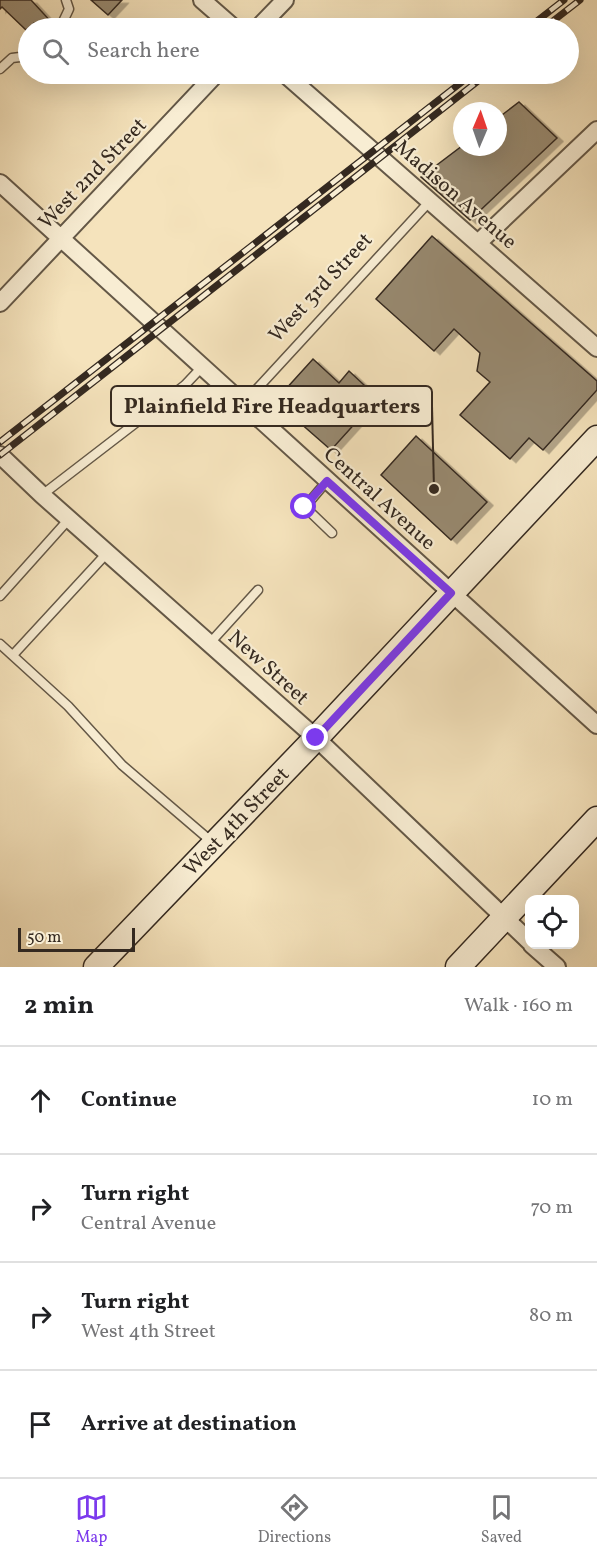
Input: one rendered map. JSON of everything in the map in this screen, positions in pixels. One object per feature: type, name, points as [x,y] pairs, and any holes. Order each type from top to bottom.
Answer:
[{"type":"main road","name":"West 4th Street","points":[[96,967],[316,738],[597,438]]},
{"type":"main road","points":[[458,967],[597,819]]},
{"type":"street","points":[[202,0],[223,18]]},
{"type":"street","points":[[268,18],[285,0]]},
{"type":"street","name":"West 2nd Street","points":[[2,298],[206,84]]},
{"type":"street","name":"Madison Avenue","points":[[296,84],[597,348]]},
{"type":"street","points":[[478,243],[597,130]]},
{"type":"street","name":"Central Avenue","points":[[0,183],[597,725]]},
{"type":"street","name":"New Street","points":[[0,455],[316,738],[525,938]]},
{"type":"street","name":"New Street","points":[[538,949],[557,967]]},
{"type":"lane","points":[[65,18],[69,9],[66,0]]},
{"type":"lane","points":[[0,69],[12,58],[18,57]]},
{"type":"lane","name":"West 3rd Street","points":[[243,404],[430,201]]},
{"type":"lane","points":[[42,495],[185,385],[202,367]]},
{"type":"lane","points":[[327,481],[304,507],[332,533]]},
{"type":"lane","points":[[0,596],[69,519]]},
{"type":"lane","points":[[13,655],[107,553]]},
{"type":"lane","points":[[209,644],[258,590]]},
{"type":"lane","points":[[0,644],[68,706],[122,765],[215,844]]},
{"type":"building","points":[[0,0],[31,0],[48,18],[18,18],[18,22],[2,7],[0,9]]},
{"type":"building","points":[[91,0],[122,0],[108,15]]},
{"type":"building","points":[[519,102],[557,138],[470,220],[421,177],[453,153],[453,156],[507,156],[507,111]]},
{"type":"building","points":[[432,236],[597,381],[597,390],[543,450],[529,438],[510,459],[460,415],[490,382],[477,371],[480,353],[454,329],[434,351],[376,299]]},
{"type":"building","points":[[313,359],[339,383],[349,371],[378,398],[331,450],[275,401]]},
{"type":"building","points":[[416,436],[487,502],[451,540],[381,475]]},
{"type":"railway","points":[[541,18],[564,0]]},
{"type":"railway","points":[[557,18],[580,0]]},
{"type":"railway","points":[[0,442],[459,84]]},
{"type":"railway","points":[[0,455],[474,84]]},
{"type":"place","name":"Plainfield Fire Headquarters","points":[[434,489]]},
{"type":"route","points":[[304,507],[327,481],[451,593],[316,738]]}]
